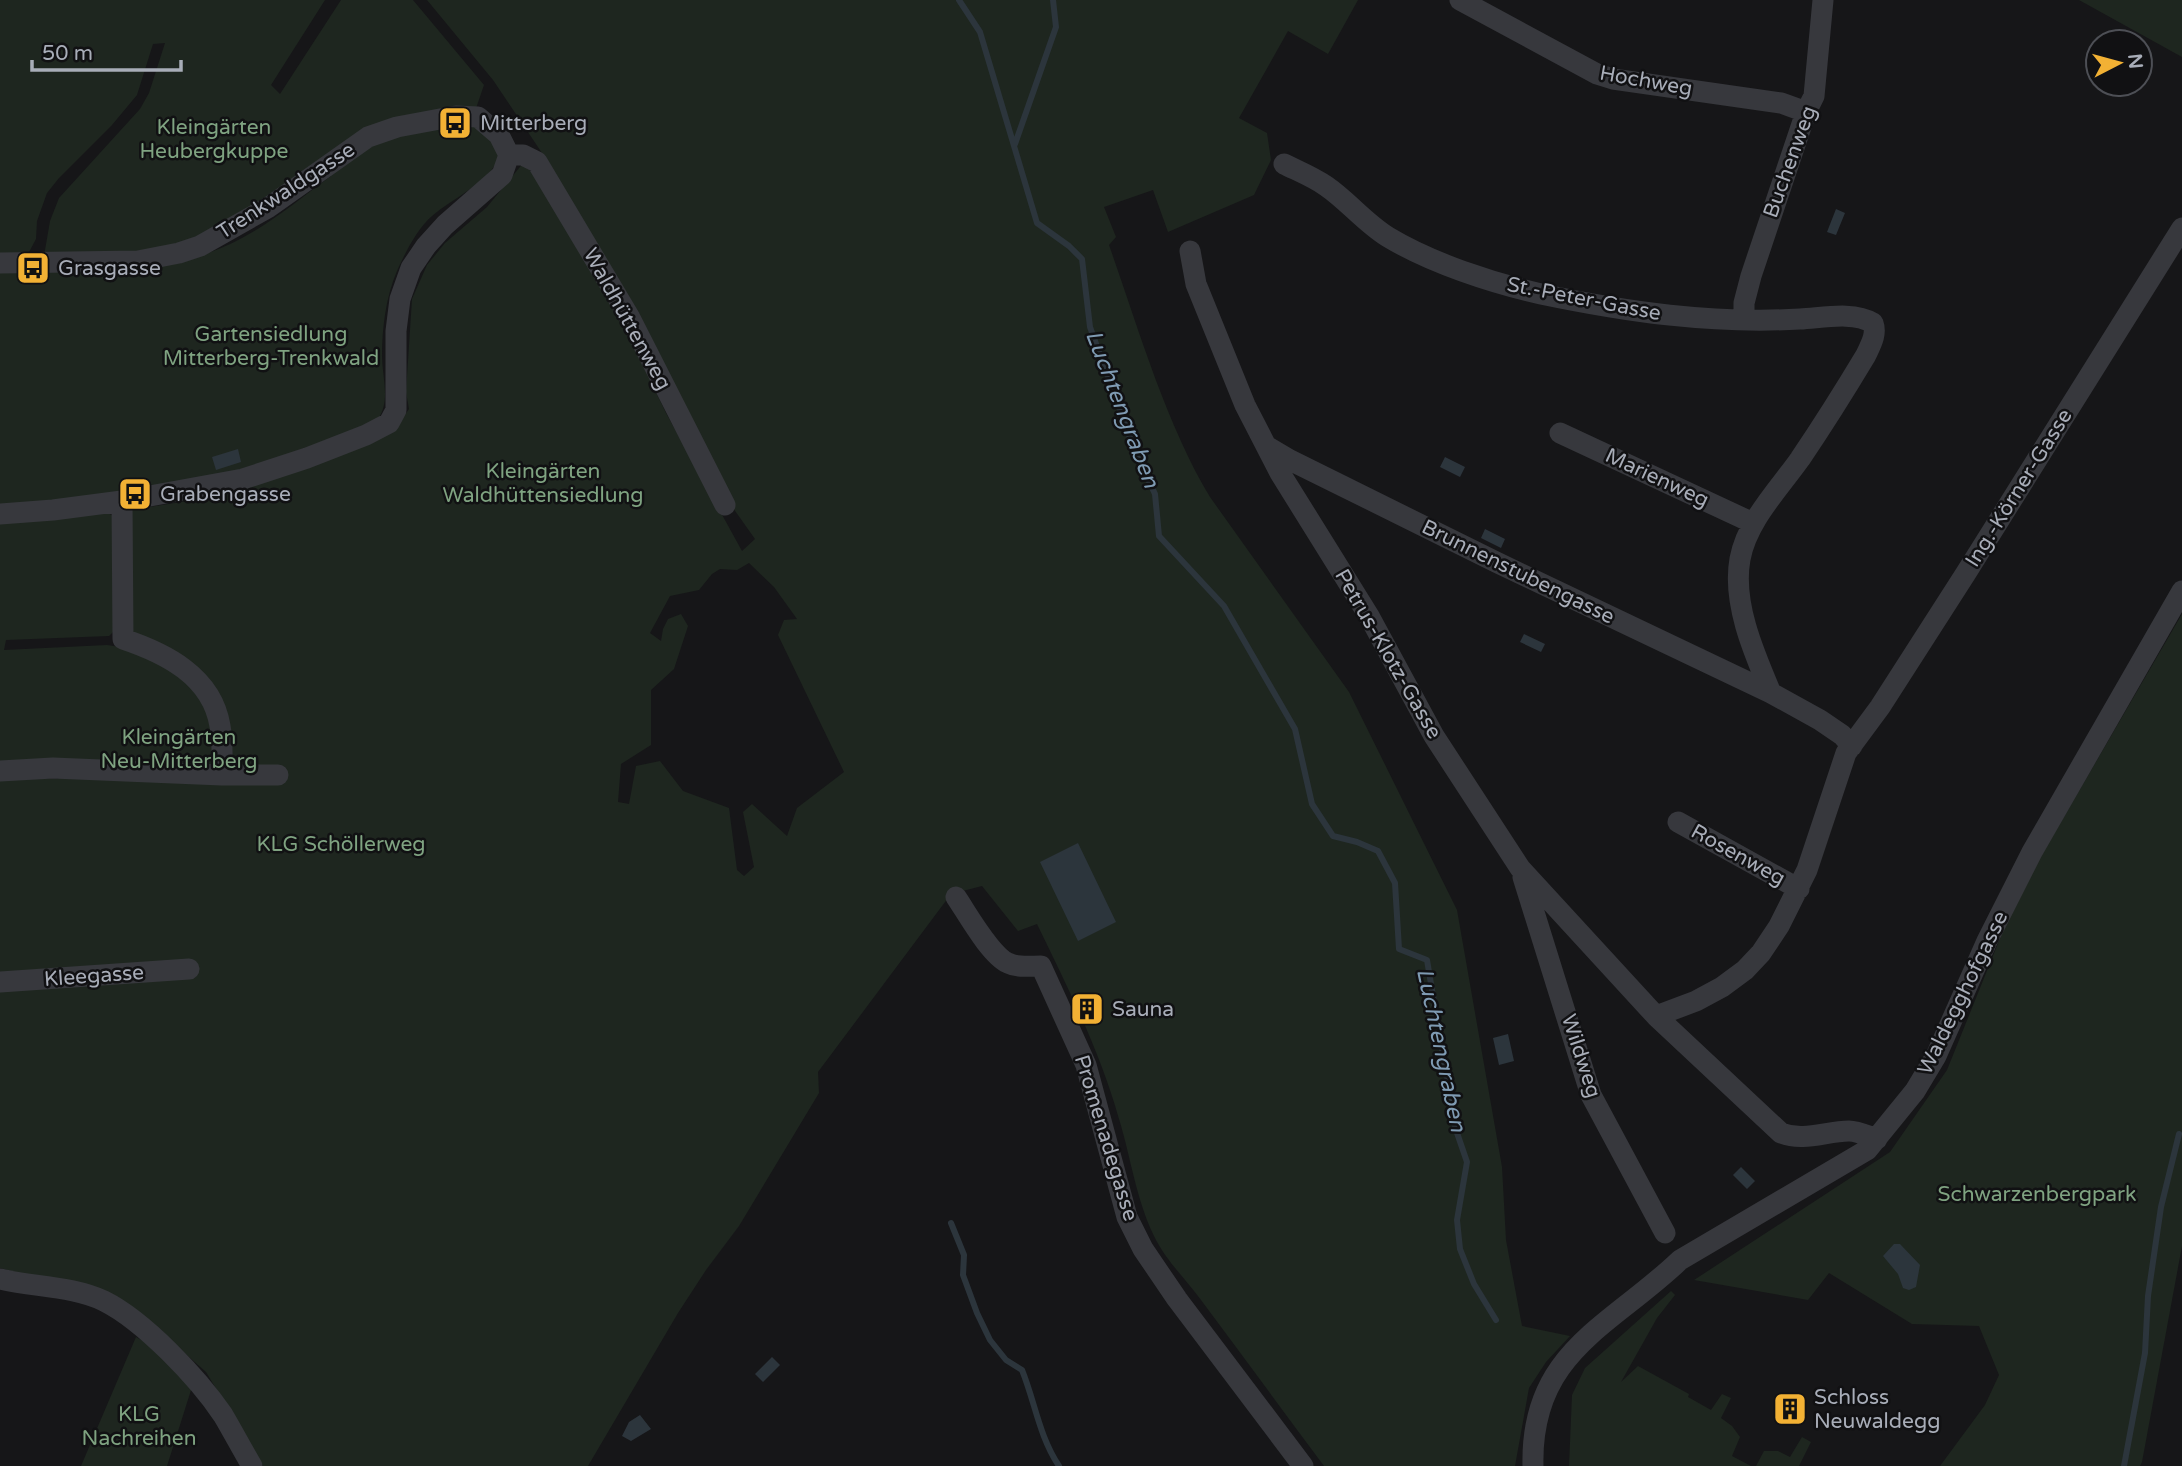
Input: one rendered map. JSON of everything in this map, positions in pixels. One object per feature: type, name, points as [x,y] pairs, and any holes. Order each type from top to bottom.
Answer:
[{"type":"street","name":"Hochweg","points":[[1460,0],[1597,74],[1625,81],[1782,103],[1806,112]]},
{"type":"street","name":"Buchenweg","points":[[1744,320],[1744,303],[1751,276],[1806,112],[1814,96],[1823,0]]},
{"type":"street","name":"Trenkwaldgasse","points":[[0,263],[138,261],[189,249],[269,207],[368,137],[397,127],[456,116],[478,117],[499,135],[509,155]]},
{"type":"street","points":[[0,514],[122,501],[243,480],[366,435],[389,423],[397,410],[397,331],[400,299],[411,268],[445,225],[502,175],[509,155]]},
{"type":"street","name":"Waldhüttenweg","points":[[509,155],[523,155],[537,163],[630,318],[725,505]]},
{"type":"street","name":"St.-Peter-Gasse","points":[[1284,164],[1326,186],[1368,223],[1423,256],[1538,293],[1622,310],[1688,318],[1744,320],[1837,317],[1859,318],[1873,323],[1873,342],[1866,355],[1799,460],[1753,523]]},
{"type":"street","name":"Ing.-Körner-Gasse","points":[[1656,1016],[1696,1001],[1722,987],[1745,970],[1761,953],[1799,889],[1816,847],[1846,753],[1864,732],[1966,573],[2182,228]]},
{"type":"street","name":"Petrus-Klotz-Gasse","points":[[1190,251],[1196,284],[1245,405],[1266,446],[1369,617],[1434,736],[1520,868],[1656,1016],[1781,1133],[1791,1137],[1851,1130],[1877,1139]]},
{"type":"street","name":"Marienweg","points":[[1560,433],[1753,523]]},
{"type":"street","name":"Brunnenstubengasse","points":[[1266,446],[1496,562],[1771,693],[1842,735],[1852,746]]},
{"type":"street","points":[[122,501],[123,639],[157,651],[187,670],[201,685],[218,714],[222,775]]},
{"type":"street","points":[[1753,523],[1740,558],[1739,588],[1757,660],[1771,693]]},
{"type":"street","name":"Waldegghofgasse","points":[[1533,1466],[1535,1419],[1541,1400],[1558,1369],[1590,1334],[1660,1280],[1680,1260],[1867,1150],[1915,1091],[1936,1056],[1987,941],[2032,852],[2182,591]]},
{"type":"street","points":[[0,771],[53,768],[278,775]]},
{"type":"street","name":"Rosenweg","points":[[1678,822],[1799,889]]},
{"type":"street","name":"Wildweg","points":[[1520,868],[1588,1088],[1665,1233]]},
{"type":"street","name":"Promenadegasse","points":[[956,897],[1006,963],[1041,966],[1086,1065],[1127,1216],[1143,1249],[1303,1466]]},
{"type":"street","name":"Kleegasse","points":[[0,982],[189,969]]},
{"type":"street","points":[[0,1279],[104,1301],[151,1336],[185,1370],[223,1416],[252,1466]]},
{"type":"green space","points":[[0,0],[325,0],[271,85],[280,94],[341,0],[413,0],[484,85],[471,123],[496,139],[500,156],[488,174],[427,221],[400,264],[385,312],[382,356],[385,397],[378,419],[306,450],[232,473],[150,491],[54,501],[52,516],[108,513],[115,517],[117,628],[109,636],[6,640],[4,650],[107,645],[134,649],[128,604],[126,517],[131,510],[212,497],[306,467],[385,434],[398,425],[409,409],[406,392],[412,299],[427,265],[445,243],[487,207],[524,162],[564,217],[599,274],[666,413],[742,551],[755,539],[733,508],[639,313],[544,156],[493,80],[427,0],[1358,0],[1328,54],[1288,31],[1239,118],[1267,133],[1271,160],[1254,195],[1168,232],[1153,190],[1104,207],[1116,237],[1109,245],[1166,407],[1194,469],[1210,497],[1349,692],[1457,910],[1502,1167],[1506,1240],[1522,1326],[1570,1336],[1546,1362],[1529,1388],[1515,1466],[1324,1466],[1159,1245],[1138,1193],[1103,1069],[1037,924],[1018,931],[982,886],[951,894],[818,1072],[819,1093],[739,1226],[678,1313],[588,1466],[263,1466],[206,1372],[155,1327],[103,1295],[0,1268],[0,780],[21,777],[58,779],[68,762],[0,764]],"holes":[[[165,43],[149,93],[140,109],[59,198],[50,221],[44,256],[131,255],[168,250],[210,234],[239,213],[287,187],[321,162],[331,176],[254,231],[218,249],[192,258],[140,267],[32,270],[28,254],[36,239],[37,221],[47,193],[137,95],[153,44]],[[749,563],[774,587],[797,619],[784,620],[778,635],[844,772],[797,808],[787,836],[752,804],[743,812],[754,867],[744,876],[737,870],[729,808],[683,791],[660,761],[636,766],[629,804],[618,802],[621,764],[651,745],[651,690],[674,669],[688,626],[681,614],[668,619],[661,641],[650,633],[670,596],[699,590],[712,574],[720,569],[737,570]]]},
{"type":"green space","points":[[2079,0],[2182,0],[2182,57],[2154,42],[2154,28],[2130,28]]},
{"type":"green space","name":"Schwarzenbergpark","points":[[2182,614],[2182,1246],[2142,1462],[2140,1466],[1940,1466],[1985,1405],[1999,1375],[1979,1326],[1912,1324],[1829,1273],[1808,1300],[1694,1280],[1890,1152],[1947,1070],[2003,931],[2040,858]]},
{"type":"green space","points":[[1671,1291],[1675,1295],[1657,1318],[1621,1382],[1638,1366],[1689,1394],[1688,1397],[1711,1410],[1722,1394],[1731,1398],[1721,1418],[1732,1426],[1740,1437],[1732,1456],[1751,1466],[1569,1466],[1572,1395],[1585,1368]]},
{"type":"green space","name":"KLG Nachreihen","points":[[136,1337],[165,1353],[192,1387],[167,1466],[81,1466]]},
{"type":"green space","points":[[1802,1437],[1811,1442],[1799,1466],[1756,1466],[1764,1451],[1778,1451],[1790,1457]]},
{"type":"shaded area","points":[[1836,209],[1845,213],[1836,235],[1827,232]]},
{"type":"shaded area","points":[[238,449],[241,462],[216,470],[212,457]]},
{"type":"shaded area","points":[[1445,457],[1465,467],[1460,477],[1440,467]]},
{"type":"shaded area","points":[[1485,529],[1505,539],[1501,548],[1481,538]]},
{"type":"shaded area","points":[[1524,634],[1545,644],[1541,652],[1520,642]]},
{"type":"shaded area","points":[[1078,843],[1116,922],[1078,941],[1040,862]]},
{"type":"shaded area","points":[[1508,1034],[1514,1061],[1499,1065],[1493,1038]]},
{"type":"shaded area","points":[[1741,1167],[1755,1181],[1747,1189],[1733,1175]]},
{"type":"shaded area","points":[[1894,1244],[1900,1244],[1920,1265],[1916,1287],[1909,1290],[1903,1288],[1898,1274],[1883,1256]]},
{"type":"shaded area","points":[[772,1357],[780,1365],[763,1382],[755,1374]]},
{"type":"shaded area","points":[[640,1415],[651,1429],[631,1441],[622,1436],[629,1422]]},
{"type":"waterway","name":"Luchtengraben","points":[[959,0],[980,32],[1037,223],[1082,259],[1090,327],[1134,449],[1155,494],[1159,536],[1224,606],[1295,729],[1312,804],[1333,836],[1378,851],[1395,883],[1399,949],[1427,960],[1455,1127],[1467,1162],[1457,1220],[1460,1249],[1474,1284],[1496,1320]]},
{"type":"waterway","points":[[1015,144],[1056,27],[1053,0]]},
{"type":"waterway","points":[[2124,1466],[2145,1353],[2148,1296],[2161,1207],[2179,1134]]},
{"type":"waterway","points":[[951,1223],[964,1255],[963,1275],[977,1313],[990,1340],[1006,1360],[1022,1370],[1042,1431],[1059,1466]]},
{"type":"place","name":"Mitterberg","points":[[455,123]]},
{"type":"place","name":"Grasgasse","points":[[33,268]]},
{"type":"place","name":"Grabengasse","points":[[135,494]]},
{"type":"place","name":"Sauna","points":[[1087,1009]]},
{"type":"place","name":"Schloss Neuwaldegg","points":[[1790,1409]]},
{"type":"park label","name":"Kleingärten Heubergkuppe","points":[[214,139]]},
{"type":"park label","name":"Gartensiedlung Mitterberg-Trenkwald","points":[[271,346]]},
{"type":"park label","name":"Kleingärten Waldhüttensiedlung","points":[[543,483]]},
{"type":"park label","name":"Kleingärten Neu-Mitterberg","points":[[179,749]]},
{"type":"park label","name":"KLG Schöllerweg","points":[[341,844]]}]
